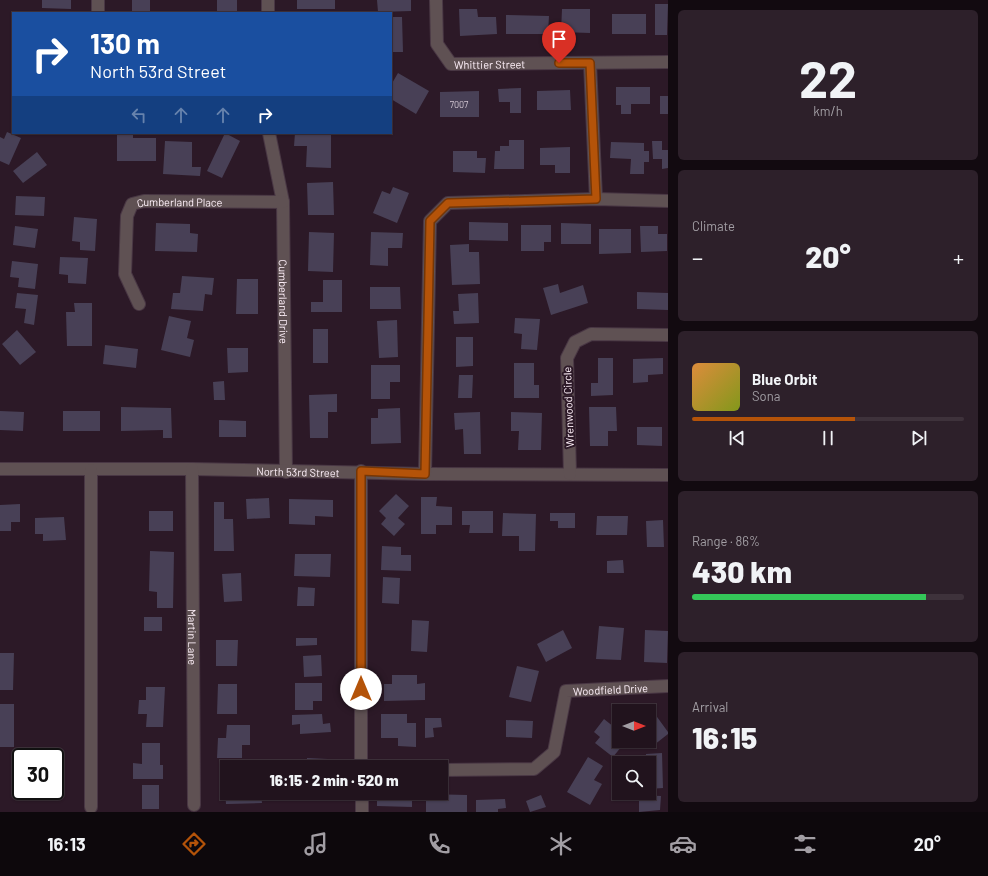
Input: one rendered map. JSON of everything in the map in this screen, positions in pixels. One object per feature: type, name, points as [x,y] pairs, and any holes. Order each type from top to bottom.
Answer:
[{"type":"street","points":[[98,0],[98,12]]},
{"type":"street","points":[[268,0],[268,12]]},
{"type":"street","name":"Whittier Street","points":[[436,0],[437,44],[451,64],[668,62]]},
{"type":"street","points":[[590,63],[596,199]]},
{"type":"street","name":"Cumberland Drive","points":[[269,134],[283,202],[286,472]]},
{"type":"street","points":[[425,474],[430,221],[448,203],[596,199],[668,201]]},
{"type":"street","name":"Cumberland Place","points":[[139,304],[125,274],[127,216],[132,204],[144,201],[283,202]]},
{"type":"street","name":"Wrenwood Circle","points":[[570,474],[567,358],[575,342],[591,334],[668,335]]},
{"type":"street","name":"North 53rd Street","points":[[0,469],[192,469],[286,472],[361,471],[425,474],[668,475]]},
{"type":"street","name":"Martin Lane","points":[[192,469],[194,805]]},
{"type":"street","points":[[91,470],[91,807]]},
{"type":"street","points":[[361,471],[361,760]]},
{"type":"street","name":"Woodfield Drive","points":[[448,770],[534,769],[554,752],[566,691],[668,686]]},
{"type":"street","points":[[362,800],[362,812]]},
{"type":"building","points":[[42,0],[71,0],[71,9],[42,8]]},
{"type":"building","points":[[132,0],[150,0],[150,11],[132,11]]},
{"type":"building","points":[[217,0],[237,0],[237,12],[217,12]]},
{"type":"building","points":[[297,0],[335,0],[335,9],[297,9]]},
{"type":"building","points":[[377,0],[411,0],[411,11],[378,12]]},
{"type":"building","points":[[655,4],[668,4],[667,35],[655,35]]},
{"type":"building","points":[[459,9],[477,9],[478,17],[496,17],[497,34],[460,36]]},
{"type":"building","points":[[562,9],[590,9],[590,33],[561,32]]},
{"type":"building","points":[[612,14],[646,14],[646,34],[612,34]]},
{"type":"building","points":[[506,15],[549,16],[548,34],[506,34]]},
{"type":"building","points":[[392,17],[402,17],[403,52],[392,52]]},
{"type":"building","points":[[398,73],[429,91],[416,114],[392,100],[392,83]]},
{"type":"building","points":[[616,87],[650,87],[650,104],[631,104],[631,114],[621,114],[621,105],[616,105]]},
{"type":"building","points":[[521,88],[521,113],[510,113],[510,102],[499,102],[498,89]]},
{"type":"building","points":[[570,90],[571,110],[537,110],[537,91]]},
{"type":"building","points":[[479,91],[479,117],[440,117],[440,92]]},
{"type":"building","points":[[660,96],[668,96],[668,114],[660,114]]},
{"type":"building","points":[[7,132],[21,138],[9,165],[0,161],[0,137],[4,139]]},
{"type":"building","points":[[117,134],[133,134],[133,138],[156,138],[156,161],[117,161]]},
{"type":"building","points":[[225,134],[240,141],[222,178],[207,171]]},
{"type":"building","points":[[295,134],[331,134],[331,168],[306,167],[307,146],[294,146]]},
{"type":"building","points":[[509,140],[524,140],[524,169],[494,169],[495,151],[500,151],[500,146],[509,146]]},
{"type":"building","points":[[165,141],[192,142],[192,167],[201,167],[200,176],[163,174]]},
{"type":"building","points":[[652,141],[662,141],[662,150],[668,150],[668,168],[662,169],[662,159],[653,159]]},
{"type":"building","points":[[611,142],[644,143],[644,151],[649,151],[649,162],[644,162],[644,174],[630,174],[631,159],[610,158]]},
{"type":"building","points":[[570,147],[570,173],[555,173],[555,165],[540,165],[540,148]]},
{"type":"building","points":[[453,151],[477,151],[477,158],[486,158],[485,173],[453,172]]},
{"type":"building","points":[[37,152],[47,165],[23,183],[13,171]]},
{"type":"building","points":[[333,182],[334,215],[308,215],[307,183]]},
{"type":"building","points":[[393,187],[409,193],[397,223],[373,213],[382,191],[390,194]]},
{"type":"building","points":[[16,196],[45,197],[44,216],[15,215]]},
{"type":"building","points":[[74,217],[97,219],[95,251],[80,250],[80,242],[72,241]]},
{"type":"building","points":[[469,222],[508,223],[508,241],[469,240]]},
{"type":"building","points":[[156,223],[190,224],[190,233],[198,234],[197,252],[155,251]]},
{"type":"building","points":[[561,223],[591,224],[591,244],[561,244]]},
{"type":"building","points":[[521,225],[551,225],[551,242],[544,242],[544,251],[521,251]]},
{"type":"building","points":[[15,226],[38,229],[35,248],[13,245]]},
{"type":"building","points":[[640,226],[658,226],[658,234],[667,234],[667,251],[641,252]]},
{"type":"building","points":[[599,229],[631,229],[631,253],[599,254]]},
{"type":"building","points":[[309,232],[334,233],[333,272],[308,271]]},
{"type":"building","points":[[371,232],[403,233],[402,248],[388,248],[388,266],[370,265]]},
{"type":"building","points":[[469,244],[469,252],[479,252],[480,284],[452,285],[450,245]]},
{"type":"building","points":[[60,257],[88,258],[86,284],[68,283],[68,275],[59,274]]},
{"type":"building","points":[[12,261],[38,264],[35,289],[18,287],[19,278],[10,277]]},
{"type":"building","points":[[182,276],[214,278],[212,295],[205,294],[203,311],[171,309],[173,293],[180,293]]},
{"type":"building","points":[[237,279],[258,279],[258,314],[236,314]]},
{"type":"building","points":[[323,280],[342,280],[342,312],[311,312],[311,302],[323,302]]},
{"type":"building","points":[[558,284],[560,293],[583,285],[588,303],[551,315],[543,288]]},
{"type":"building","points":[[370,287],[400,287],[401,309],[370,309]]},
{"type":"building","points":[[637,292],[668,293],[668,310],[637,309]]},
{"type":"building","points":[[17,293],[38,295],[34,325],[24,323],[26,309],[15,308]]},
{"type":"building","points":[[478,293],[479,323],[454,324],[453,311],[459,311],[458,294]]},
{"type":"building","points":[[74,303],[92,303],[92,346],[67,346],[66,312],[75,312]]},
{"type":"building","points":[[169,316],[191,321],[187,338],[194,340],[190,357],[161,350]]},
{"type":"building","points":[[515,318],[540,319],[537,350],[521,349],[522,334],[514,333]]},
{"type":"building","points":[[397,320],[398,357],[379,358],[377,321]]},
{"type":"building","points":[[313,329],[328,329],[328,363],[313,363]]},
{"type":"building","points":[[17,330],[36,352],[20,365],[2,344]]},
{"type":"building","points":[[456,337],[473,337],[473,366],[456,367]]},
{"type":"building","points":[[105,345],[138,349],[136,368],[103,364]]},
{"type":"building","points":[[227,348],[248,348],[248,372],[228,373]]},
{"type":"building","points":[[598,358],[613,358],[613,395],[591,396],[591,383],[598,383]]},
{"type":"building","points":[[663,358],[663,374],[648,375],[648,382],[633,383],[633,359]]},
{"type":"building","points":[[514,363],[534,363],[534,385],[539,385],[539,398],[514,398]]},
{"type":"building","points":[[371,365],[400,365],[400,382],[390,382],[390,399],[371,399]]},
{"type":"building","points":[[459,375],[473,375],[472,398],[458,398]]},
{"type":"building","points":[[224,381],[225,400],[214,400],[213,382]]},
{"type":"building","points":[[337,394],[337,412],[328,412],[328,438],[310,438],[309,395]]},
{"type":"building","points":[[121,407],[171,408],[172,438],[163,438],[163,430],[121,431]]},
{"type":"building","points":[[589,407],[616,407],[617,431],[608,431],[608,446],[590,446]]},
{"type":"building","points":[[400,408],[401,443],[371,444],[371,418],[378,418],[378,409]]},
{"type":"building","points":[[0,411],[24,412],[23,431],[0,430]]},
{"type":"building","points":[[63,411],[100,411],[100,431],[63,431]]},
{"type":"building","points":[[480,412],[481,454],[464,454],[463,429],[455,430],[454,413]]},
{"type":"building","points":[[511,412],[542,413],[541,450],[518,450],[519,431],[511,431]]},
{"type":"building","points":[[219,420],[246,421],[246,437],[219,437]]},
{"type":"building","points":[[637,427],[662,427],[662,446],[637,445]]},
{"type":"building","points":[[396,494],[409,506],[398,518],[405,524],[394,536],[381,524],[386,518],[379,511]]},
{"type":"building","points":[[421,497],[437,497],[436,506],[452,507],[452,525],[436,525],[436,534],[421,534]]},
{"type":"building","points":[[269,498],[270,518],[247,519],[246,499]]},
{"type":"building","points":[[289,499],[333,500],[333,517],[315,516],[315,525],[289,524]]},
{"type":"building","points":[[214,502],[224,502],[224,519],[233,519],[234,551],[214,551]]},
{"type":"building","points":[[20,504],[20,522],[11,522],[11,531],[0,531],[0,505]]},
{"type":"building","points":[[149,511],[173,511],[173,531],[149,531]]},
{"type":"building","points":[[462,511],[493,511],[493,533],[469,533],[470,525],[462,525]]},
{"type":"building","points":[[503,513],[536,514],[535,551],[519,551],[519,536],[502,536]]},
{"type":"building","points":[[550,513],[575,513],[575,528],[558,528],[558,521],[550,521]]},
{"type":"building","points":[[597,516],[628,516],[627,535],[596,535]]},
{"type":"building","points":[[64,517],[66,540],[43,541],[43,534],[35,534],[35,518]]},
{"type":"building","points":[[663,520],[664,547],[647,547],[646,521]]},
{"type":"building","points":[[382,546],[401,547],[401,555],[411,555],[411,571],[381,570]]},
{"type":"building","points":[[150,551],[174,552],[173,608],[157,608],[157,592],[149,591]]},
{"type":"building","points":[[295,554],[331,554],[330,577],[294,576]]},
{"type":"building","points":[[623,560],[624,573],[607,573],[607,561]]},
{"type":"building","points":[[241,573],[242,601],[224,602],[222,574]]},
{"type":"building","points":[[383,577],[400,578],[399,604],[382,603]]},
{"type":"building","points":[[298,587],[315,588],[314,606],[297,606]]},
{"type":"building","points":[[144,617],[162,617],[162,631],[144,631]]},
{"type":"building","points":[[412,620],[429,621],[427,652],[411,651]]},
{"type":"building","points":[[599,626],[624,628],[621,660],[596,659]]},
{"type":"building","points":[[563,630],[572,648],[546,662],[537,644]]},
{"type":"building","points":[[645,630],[668,631],[667,663],[644,662]]},
{"type":"building","points":[[296,638],[317,638],[317,645],[296,646]]},
{"type":"building","points":[[216,640],[238,640],[237,666],[216,666]]},
{"type":"building","points":[[0,653],[14,653],[13,690],[0,690]]},
{"type":"building","points":[[321,655],[322,676],[304,677],[303,656]]},
{"type":"building","points":[[517,666],[539,671],[531,702],[509,697]]},
{"type":"building","points":[[392,675],[417,675],[417,684],[425,683],[425,700],[384,701],[384,684],[392,684]]},
{"type":"building","points":[[295,683],[322,683],[322,701],[313,701],[313,710],[295,710]]},
{"type":"building","points":[[218,684],[237,684],[237,714],[217,714]]},
{"type":"building","points":[[146,687],[165,687],[163,727],[146,727],[147,714],[138,714],[139,700],[146,700]]},
{"type":"building","points":[[0,704],[14,704],[14,747],[0,747]]},
{"type":"building","points":[[322,714],[323,724],[330,723],[331,732],[300,734],[300,724],[292,725],[292,715]]},
{"type":"building","points":[[381,714],[407,714],[407,723],[416,723],[416,747],[398,746],[398,738],[381,738]]},
{"type":"building","points":[[656,716],[668,732],[668,734],[656,743]]},
{"type":"building","points":[[425,718],[441,718],[442,727],[433,728],[434,737],[425,738]]},
{"type":"building","points":[[604,719],[612,725],[612,748],[620,748],[614,756],[612,756],[595,743],[600,737],[594,732]]},
{"type":"building","points":[[506,720],[533,721],[532,738],[506,737]]},
{"type":"building","points":[[227,725],[250,725],[250,745],[242,745],[242,758],[217,758],[218,738],[226,738]]},
{"type":"building","points":[[142,743],[160,743],[160,765],[163,765],[163,779],[133,779],[133,763],[142,764]]},
{"type":"building","points":[[662,753],[663,788],[656,788],[656,756],[646,756],[646,754]]},
{"type":"building","points":[[588,757],[603,766],[594,780],[602,784],[590,805],[567,792]]},
{"type":"building","points":[[307,758],[328,759],[328,760],[307,760]]},
{"type":"building","points":[[142,785],[159,785],[159,809],[142,809]]},
{"type":"building","points":[[448,795],[467,795],[467,812],[426,812],[426,800],[448,800]]},
{"type":"building","points":[[541,795],[546,807],[530,812],[526,801]]},
{"type":"building","points":[[656,796],[661,796],[660,810],[639,812],[639,800],[656,800]]},
{"type":"building","points":[[505,799],[506,808],[498,809],[498,812],[476,812],[476,800]]},
{"type":"building","points":[[226,800],[262,800],[262,803],[226,804]]},
{"type":"building","points":[[377,800],[412,800],[412,807],[377,806]]},
{"type":"route","points":[[361,689],[361,471],[425,474],[430,221],[448,203],[596,199],[590,63],[559,63]]}]
